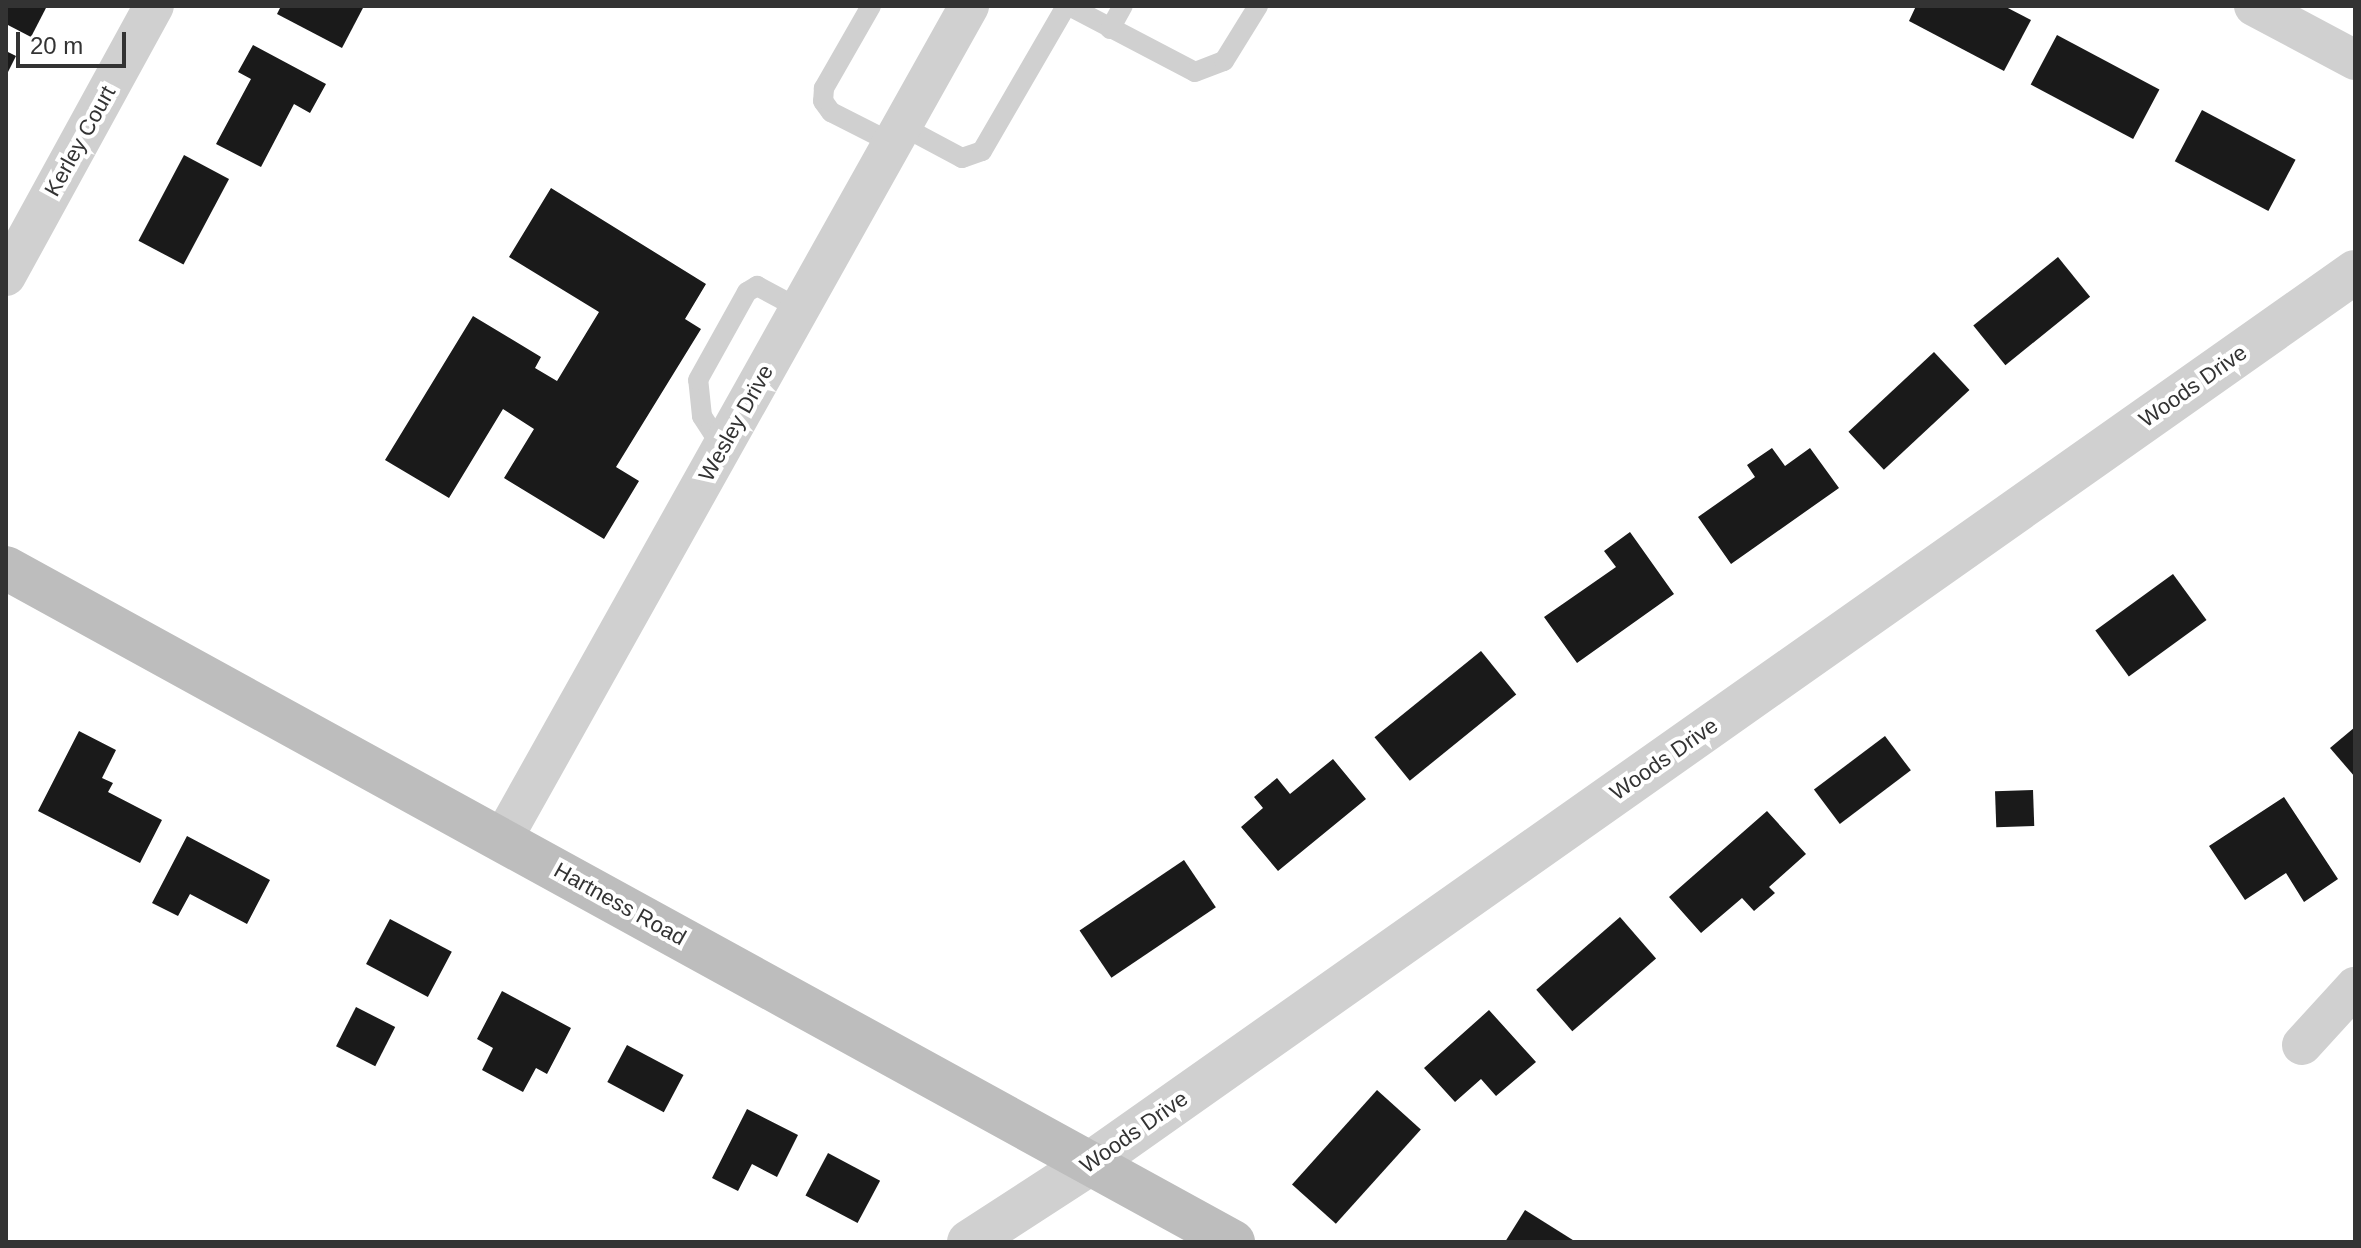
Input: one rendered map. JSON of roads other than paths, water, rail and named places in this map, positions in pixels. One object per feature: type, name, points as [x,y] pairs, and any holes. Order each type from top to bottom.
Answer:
[{"type":"main road","name":"Hartness Road","points":[[6,568],[1233,1242]]},
{"type":"street","name":"Kerley Court","points":[[6,276],[154,6]]},
{"type":"street","name":"Wesley Drive","points":[[502,840],[969,6]]},
{"type":"street","points":[[2254,6],[2355,60]]},
{"type":"street","name":"Woods Drive","points":[[969,1242],[1092,1162],[2355,272]]},
{"type":"street","points":[[2302,1045],[2355,987]]},
{"type":"lane","points":[[871,6],[824,88],[823,101],[831,112],[962,158],[982,151],[1067,6],[1183,70],[1209,70],[1224,61],[1258,6]]},
{"type":"lane","points":[[1110,29],[1123,6]]},
{"type":"lane","points":[[722,447],[702,416],[698,380],[747,292],[757,286],[800,309]]}]
